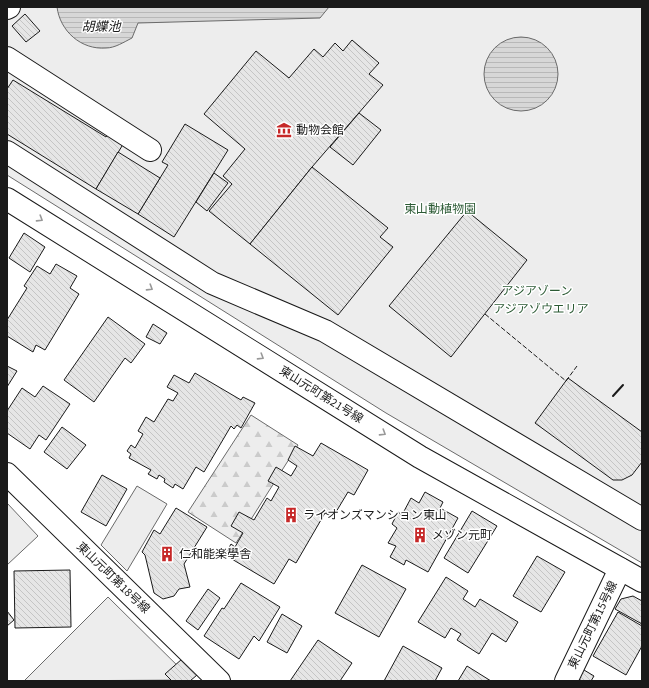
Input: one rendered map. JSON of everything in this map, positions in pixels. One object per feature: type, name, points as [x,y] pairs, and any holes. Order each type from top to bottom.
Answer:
[{"type":"street","points":[[7,58],[150,150]]},
{"type":"street","points":[[7,152],[212,283],[325,331],[642,519]]},
{"type":"street","name":"東山元町第21号線","points":[[7,199],[420,457],[642,581]]},
{"type":"street","name":"東山元町第18号線","points":[[7,474],[219,681]]},
{"type":"street","name":"東山元町第15号線","points":[[566,681],[620,569]]},
{"type":"green space","points":[[251,415],[298,445],[236,543],[188,512]]},
{"type":"shaded area","name":"東山動植物園","points":[[7,7],[642,7],[642,563],[386,413],[7,175]]},
{"type":"shaded area","points":[[137,486],[167,504],[127,571],[101,545]]},
{"type":"shaded area","points":[[7,503],[38,536],[7,565]]},
{"type":"shaded area","points":[[108,597],[192,680],[24,681]]},
{"type":"water","name":"胡蝶池","points":[[57,7],[329,7],[320,18],[138,23],[132,38],[109,48],[97,48],[80,42],[67,31],[62,24]]},
{"type":"water","points":[[514,37],[528,37],[542,43],[552,53],[558,67],[558,81],[552,95],[542,105],[528,111],[514,111],[500,105],[490,95],[484,81],[484,67],[490,53],[500,43]]},
{"type":"building","points":[[25,14],[40,31],[26,42],[12,26]]},
{"type":"building","name":"動物会館","points":[[352,40],[379,63],[369,74],[383,85],[312,167],[250,244],[209,211],[232,184],[223,176],[245,149],[204,114],[256,51],[289,78],[314,49],[323,57],[335,43],[343,51]]},
{"type":"building","points":[[13,80],[106,137],[110,131],[125,141],[96,189],[7,134],[7,89]]},
{"type":"building","points":[[359,113],[381,130],[353,165],[330,147]]},
{"type":"building","points":[[185,124],[228,150],[174,237],[138,214],[168,165],[162,162]]},
{"type":"building","points":[[118,152],[160,178],[138,214],[96,189]]},
{"type":"building","points":[[312,167],[388,228],[380,237],[393,247],[338,315],[250,244]]},
{"type":"building","points":[[214,173],[228,183],[207,211],[196,202]]},
{"type":"building","points":[[467,211],[527,260],[451,357],[389,306]]},
{"type":"building","points":[[24,233],[45,247],[30,272],[9,258]]},
{"type":"building","points":[[56,264],[77,276],[70,288],[79,294],[45,350],[36,345],[33,352],[7,336],[7,320],[27,288],[24,286],[37,266],[50,274]]},
{"type":"building","points":[[108,317],[145,344],[131,363],[125,358],[94,402],[64,380]]},
{"type":"building","points":[[153,324],[167,333],[160,344],[146,337]]},
{"type":"building","points":[[7,366],[17,371],[7,387]]},
{"type":"building","points":[[195,373],[241,400],[243,397],[255,403],[241,428],[237,425],[234,429],[231,426],[204,472],[196,467],[183,489],[175,484],[173,488],[164,482],[165,479],[159,475],[157,479],[148,474],[151,470],[129,458],[131,454],[127,451],[131,445],[135,448],[143,434],[138,431],[146,417],[154,422],[168,399],[173,401],[178,393],[167,387],[174,375],[189,383]]},
{"type":"building","points":[[568,378],[642,432],[642,462],[632,475],[622,480],[613,480],[535,423]]},
{"type":"building","points":[[43,386],[70,404],[46,440],[39,435],[30,449],[7,433],[7,411],[22,388],[35,397]]},
{"type":"building","points":[[62,427],[86,445],[67,469],[44,452]]},
{"type":"building","name":"ライオンズマンション東山","points":[[321,443],[368,470],[354,495],[348,492],[333,517],[325,513],[296,563],[289,559],[274,584],[225,555],[231,544],[235,547],[243,533],[231,526],[239,512],[254,520],[267,498],[271,501],[279,487],[268,481],[276,467],[291,476],[297,466],[288,460],[295,446],[313,456]]},
{"type":"building","points":[[102,475],[127,489],[106,526],[81,512]]},
{"type":"building","name":"メゾン元町","points":[[425,492],[443,502],[440,508],[458,518],[428,572],[406,560],[404,565],[390,557],[396,546],[388,543],[397,528],[392,524],[398,512],[402,515],[411,498],[419,503]]},
{"type":"building","name":"仁和能楽學舎","points":[[176,508],[207,527],[184,564],[190,587],[179,589],[174,596],[163,599],[154,593],[145,555],[142,552],[154,530],[160,534]]},
{"type":"building","points":[[472,511],[497,526],[468,573],[444,558]]},
{"type":"building","points":[[537,556],[565,572],[541,612],[513,596]]},
{"type":"building","points":[[362,565],[406,589],[379,637],[335,613]]},
{"type":"building","points":[[70,570],[71,627],[15,628],[14,571]]},
{"type":"building","points":[[446,577],[468,591],[463,599],[475,607],[480,599],[518,622],[506,642],[492,633],[479,654],[457,640],[461,634],[451,628],[445,638],[418,622]]},
{"type":"building","points":[[241,583],[280,607],[259,641],[254,636],[239,659],[204,636],[222,608],[224,609]]},
{"type":"building","points":[[208,589],[220,598],[198,630],[186,621]]},
{"type":"building","points":[[633,596],[642,601],[642,624],[615,609],[621,599]]},
{"type":"building","points":[[7,611],[14,620],[7,626]]},
{"type":"building","points":[[618,612],[642,626],[642,646],[626,675],[593,656]]},
{"type":"building","points":[[282,614],[302,626],[287,653],[267,642]]},
{"type":"building","points":[[318,640],[352,663],[340,681],[290,681]]},
{"type":"building","points":[[403,646],[442,668],[435,681],[384,681]]},
{"type":"building","points":[[182,659],[197,675],[190,681],[172,681],[165,674]]},
{"type":"building","points":[[467,666],[491,681],[458,681]]},
{"type":"building","points":[[579,667],[594,676],[591,681],[582,681],[573,676]]},
{"type":"fence","points":[[485,314],[566,381],[577,366]]},
{"type":"wall","points":[[613,396],[623,385]]},
{"type":"place","name":"動物会館","points":[[284,130]]},
{"type":"place","name":"ライオンズマンション東山","points":[[291,515]]},
{"type":"place","name":"メゾン元町","points":[[420,535]]},
{"type":"place","name":"仁和能楽學舎","points":[[167,554]]},
{"type":"park label","name":"アジアゾーン","points":[[537,291]]},
{"type":"park label","name":"アジアゾウエリア","points":[[541,309]]}]
